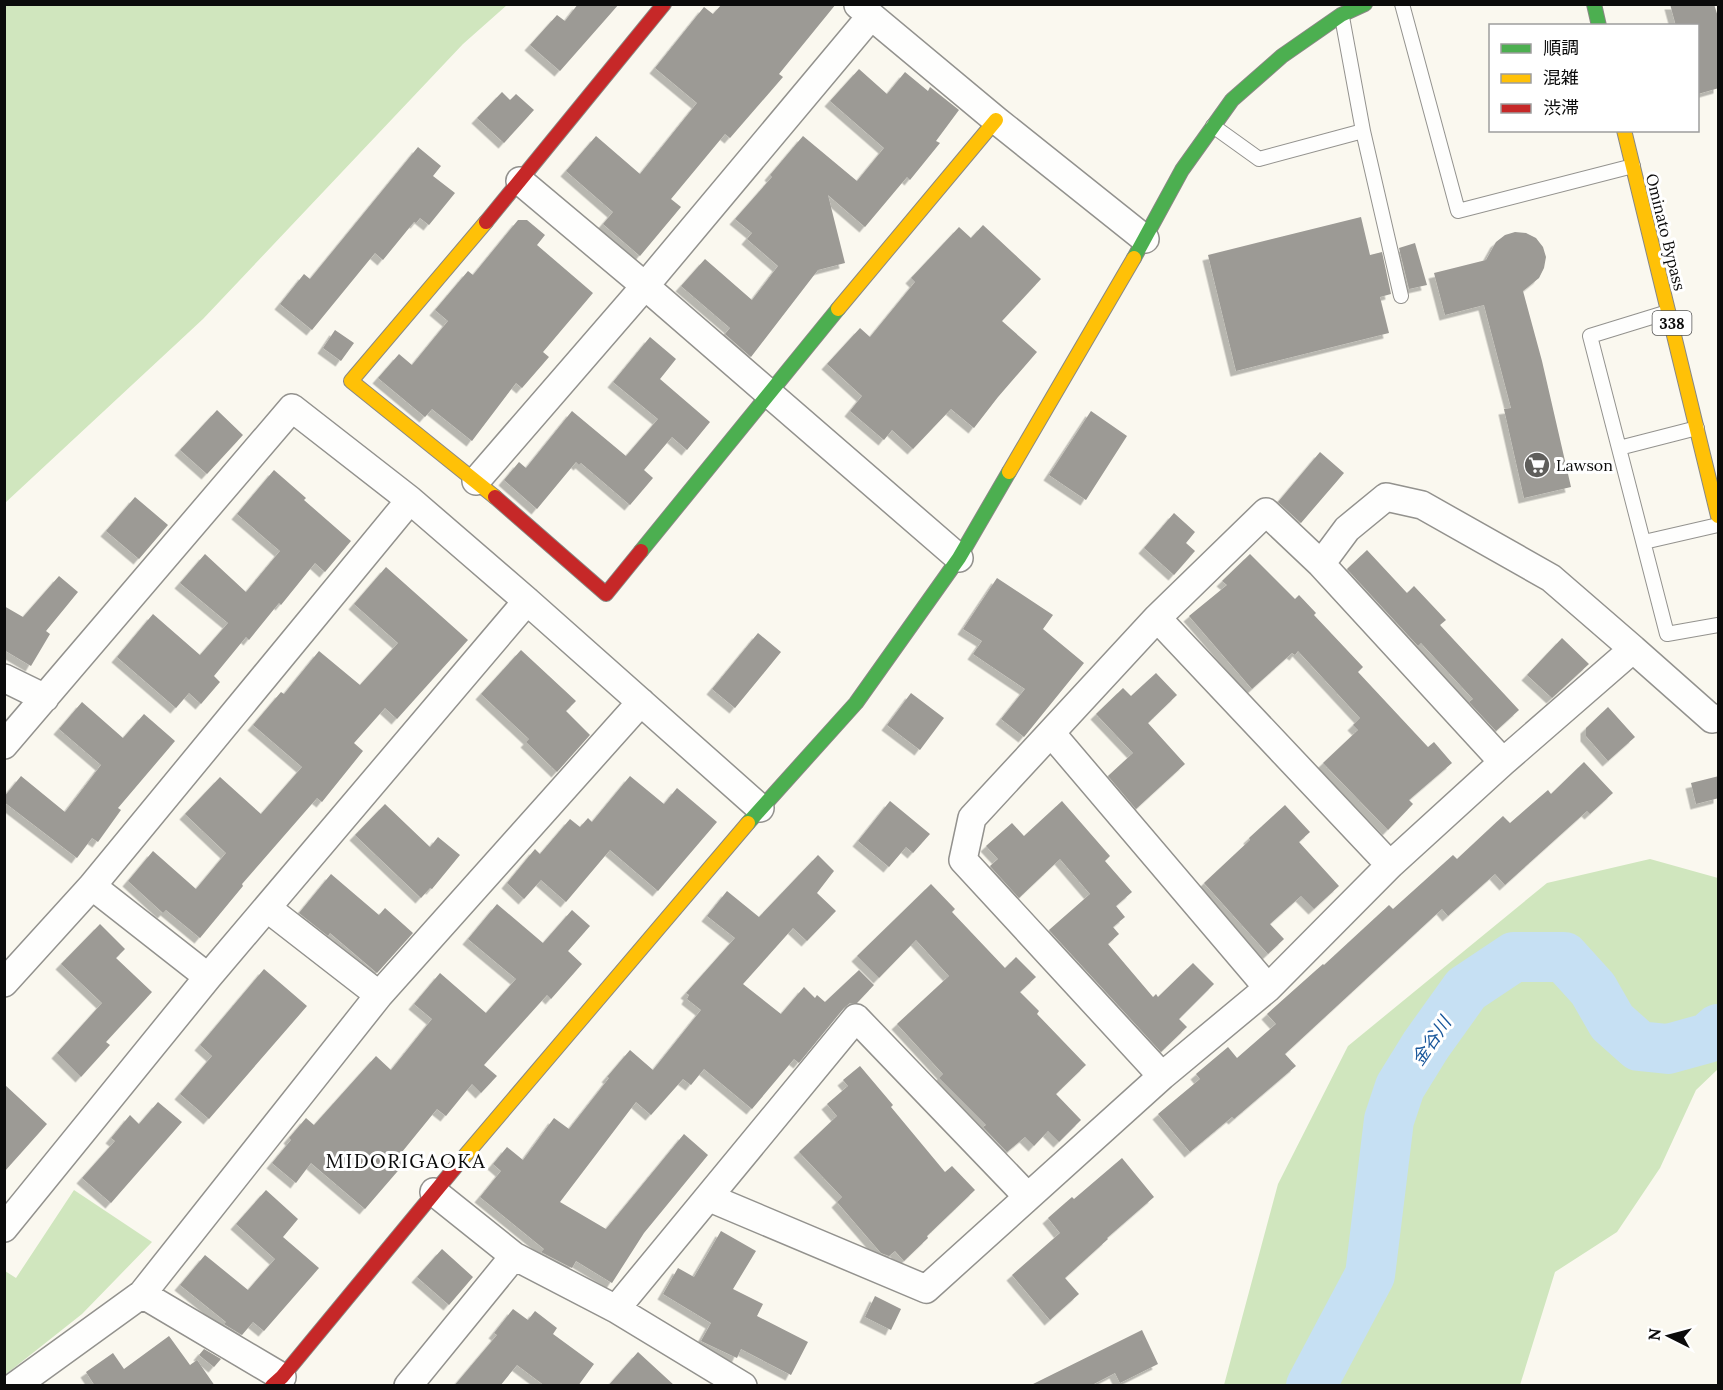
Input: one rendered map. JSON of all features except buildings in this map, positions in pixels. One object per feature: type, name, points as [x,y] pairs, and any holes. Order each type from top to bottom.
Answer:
[{"type":"main road","points":[[664,4],[520,181],[351,381],[476,481],[606,594],[768,394],[996,120]]},
{"type":"main road","points":[[277,1381],[760,808],[856,703],[960,558],[1145,240],[1182,170],[1232,100],[1282,56],[1341,15],[1365,4]]},
{"type":"main road","points":[[1594,4],[1599,24]]},
{"type":"main road","name":"Ominato Bypass","points":[[1624,132],[1719,516]]},
{"type":"street","points":[[476,481],[645,286],[864,10],[1145,240]]},
{"type":"street","points":[[520,181],[960,558]]},
{"type":"street","points":[[4,745],[292,408],[410,501],[527,600],[760,808]]},
{"type":"street","points":[[1321,564],[1347,529],[1386,497],[1422,505],[1551,578],[1712,719],[1719,718]]},
{"type":"street","points":[[4,983],[92,886],[410,501]]},
{"type":"street","points":[[1162,1076],[963,860],[972,818],[1157,618],[1266,512],[1321,564],[1503,762]]},
{"type":"street","points":[[4,1228],[208,977],[527,600]]},
{"type":"street","points":[[1157,618],[1390,865]]},
{"type":"street","points":[[710,1198],[926,1289],[1162,1076],[1268,988],[1390,865],[1503,762],[1633,649]]},
{"type":"street","points":[[4,678],[45,698]]},
{"type":"street","points":[[15,1386],[142,1294],[379,995],[641,702]]},
{"type":"street","points":[[1051,733],[1268,988]]},
{"type":"street","points":[[92,886],[208,977]]},
{"type":"street","points":[[267,908],[379,995]]},
{"type":"street","points":[[616,1309],[710,1198],[856,1018],[1028,1197]]},
{"type":"street","points":[[434,1192],[514,1256],[616,1309],[743,1386]]},
{"type":"street","points":[[408,1386],[514,1256]]},
{"type":"street","points":[[142,1294],[277,1381]]},
{"type":"lane","points":[[1401,4],[1458,211],[1633,166]]},
{"type":"lane","points":[[1341,15],[1363,131],[1401,296]]},
{"type":"lane","points":[[1213,126],[1259,159],[1363,131]]},
{"type":"lane","points":[[1669,312],[1590,336],[1667,634],[1719,625]]},
{"type":"lane","points":[[1619,448],[1697,428]]},
{"type":"lane","points":[[1644,542],[1719,525]]},
{"type":"green space","points":[[5,4],[507,5],[463,44],[203,319],[5,503]]},
{"type":"green space","points":[[1650,859],[1718,878],[1718,1069],[1696,1090],[1660,1168],[1617,1232],[1555,1272],[1520,1385],[1224,1385],[1278,1184],[1348,1046],[1547,883]]},
{"type":"green space","points":[[74,1190],[152,1242],[82,1314],[5,1375],[5,1271],[16,1278]]},
{"type":"waterway","name":"金谷川","points":[[1311,1386],[1370,1275],[1389,1120],[1400,1087],[1426,1045],[1466,989],[1514,957],[1564,957],[1593,989],[1612,1022],[1639,1046],[1668,1049],[1708,1038],[1718,1029]]},
{"type":"traffic: fast","points":[[1134,258],[1182,170],[1232,100],[1282,56],[1341,15],[1365,4]]},
{"type":"traffic: fast","points":[[1594,4],[1599,24]]},
{"type":"traffic: fast","points":[[641,551],[838,309]]},
{"type":"traffic: fast","points":[[748,823],[856,703],[959,558],[1009,472]]},
{"type":"traffic: slow","points":[[838,309],[996,120]]},
{"type":"traffic: slow","points":[[1624,132],[1718,516]]},
{"type":"traffic: slow","points":[[486,222],[351,381],[495,497]]},
{"type":"traffic: slow","points":[[1009,472],[1134,258]]},
{"type":"traffic: slow","points":[[458,1164],[748,823]]},
{"type":"traffic: jam","points":[[486,222],[664,4]]},
{"type":"traffic: jam","points":[[495,497],[606,594],[641,551]]},
{"type":"traffic: jam","points":[[272,1386],[282,1377],[458,1164]]},
{"type":"place","name":"Lawson","points":[[1537,465]]},
{"type":"district","name":"MIDORIGAOKA","points":[[406,1160]]}]
